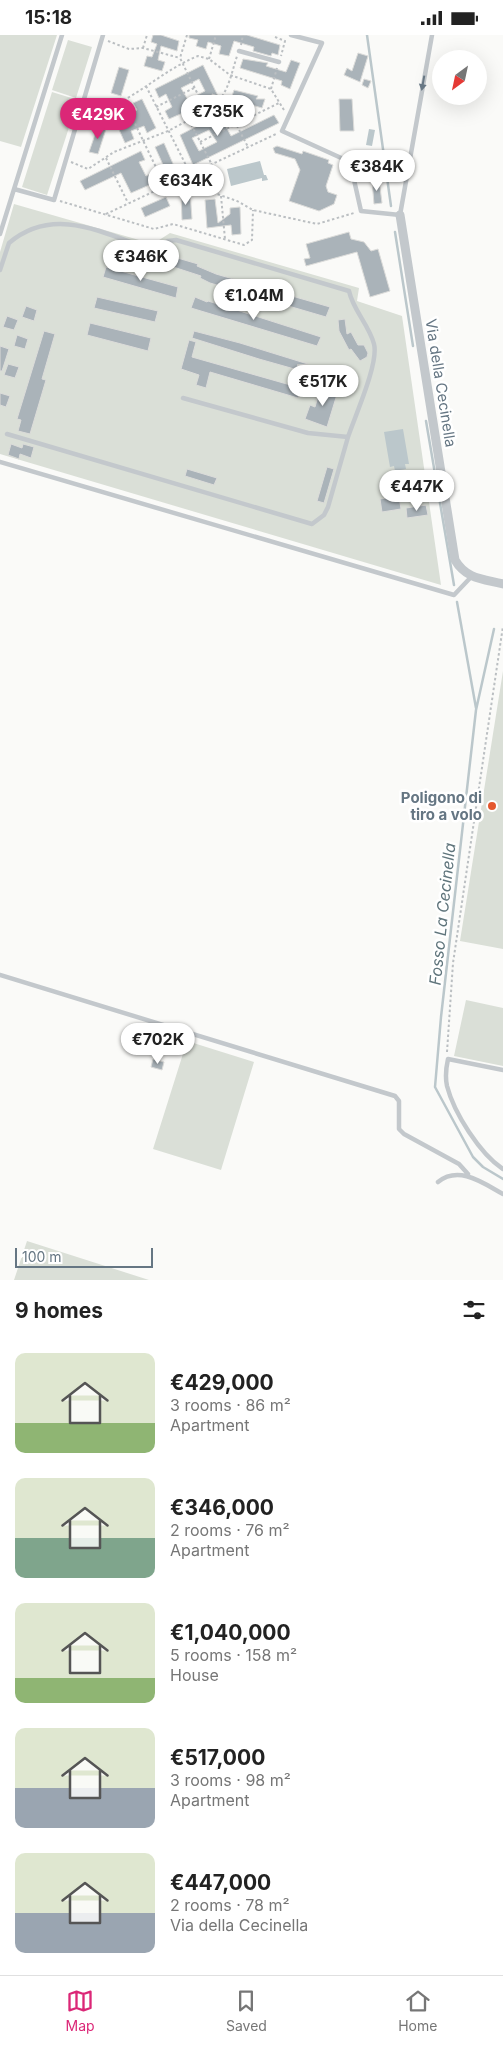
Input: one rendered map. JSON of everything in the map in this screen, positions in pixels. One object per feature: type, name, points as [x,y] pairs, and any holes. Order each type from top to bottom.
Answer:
[{"type":"street","name":"Via della Cecinella","points":[[400,215],[455,559],[461,570],[472,576]]},
{"type":"street","points":[[472,576],[503,584]]},
{"type":"lane","points":[[0,234],[62,35]]},
{"type":"lane","points":[[292,35],[322,43],[282,131],[350,162],[361,211],[400,215],[432,35]]},
{"type":"lane","points":[[14,189],[54,200],[103,37]]},
{"type":"lane","points":[[239,51],[279,62]]},
{"type":"lane","points":[[0,270],[8,243],[39,225],[61,222],[93,230],[152,250],[168,241],[176,240],[349,291],[351,302],[374,344],[371,371],[348,437],[328,507],[324,515],[312,524],[6,434]]},
{"type":"lane","points":[[183,398],[308,433],[348,437]]},
{"type":"lane","points":[[0,462],[454,595],[472,576]]},
{"type":"lane","points":[[0,975],[395,1096],[399,1101],[398,1129],[459,1164],[468,1174],[503,1194]]},
{"type":"lane","points":[[503,1070],[448,1059],[445,1074],[453,1102],[486,1155],[503,1169]]},
{"type":"lane","points":[[438,1182],[443,1178],[468,1174]]},
{"type":"path","points":[[143,48],[147,35]]},
{"type":"path","points":[[187,35],[180,58],[206,111]]},
{"type":"path","points":[[210,59],[216,35]]},
{"type":"path","points":[[66,161],[88,169],[106,158],[168,131],[216,106],[222,99],[243,35]]},
{"type":"path","points":[[103,37],[129,49],[143,48],[180,58]]},
{"type":"path","points":[[84,100],[107,108],[124,101],[198,56],[210,59],[230,75],[270,89],[289,116]]},
{"type":"path","points":[[146,86],[197,187],[253,210],[316,224],[361,211]]},
{"type":"path","points":[[156,107],[194,88]]},
{"type":"path","points":[[222,99],[248,147]]},
{"type":"path","points":[[124,101],[165,186]]},
{"type":"path","points":[[200,142],[280,103]]},
{"type":"path","points":[[189,120],[212,165]]},
{"type":"path","points":[[104,214],[282,131]]},
{"type":"path","points":[[106,158],[128,203]]},
{"type":"path","points":[[221,196],[225,239]]},
{"type":"path","points":[[54,200],[154,229],[173,224],[244,245],[249,244],[252,240],[253,210]]},
{"type":"path","points":[[448,1059],[447,1046],[453,963],[503,626]]},
{"type":"shaded area","points":[[0,35],[57,35],[21,147],[0,141]]},
{"type":"shaded area","points":[[68,40],[92,47],[76,98],[52,90]]},
{"type":"shaded area","points":[[52,92],[78,100],[47,195],[22,187]]},
{"type":"shaded area","points":[[369,129],[375,130],[372,146],[366,145]]},
{"type":"shaded area","points":[[260,161],[264,175],[266,175],[268,180],[262,181],[262,178],[231,186],[227,169]]},
{"type":"shaded area","points":[[14,204],[153,244],[170,233],[359,288],[357,301],[402,316],[441,585],[0,454],[0,252]]},
{"type":"shaded area","points":[[403,429],[409,464],[405,464],[406,469],[395,471],[394,466],[390,467],[384,432]]},
{"type":"shaded area","name":"Poligono di tiro a volo","points":[[503,671],[503,949],[460,941]]},
{"type":"shaded area","points":[[466,1000],[503,1008],[503,1066],[454,1056]]},
{"type":"shaded area","points":[[187,1041],[254,1062],[221,1170],[153,1149]]},
{"type":"shaded area","points":[[27,1241],[149,1280],[14,1280]]},
{"type":"building","points":[[153,35],[161,35],[179,41],[177,51],[161,46],[158,60],[165,62],[162,71],[144,66],[147,56],[152,57],[157,44],[151,42]]},
{"type":"building","points":[[189,35],[247,35],[280,45],[278,55],[272,53],[271,56],[253,51],[254,47],[234,41],[229,56],[219,54],[221,46],[208,42],[206,49],[196,46],[198,40],[189,38]]},
{"type":"building","points":[[358,53],[368,56],[360,82],[344,75],[347,68],[352,71]]},
{"type":"building","points":[[243,59],[268,63],[266,66],[286,72],[291,60],[300,63],[290,89],[281,85],[282,81],[240,68]]},
{"type":"building","points":[[203,65],[218,96],[212,94],[213,97],[199,106],[169,119],[165,111],[172,107],[166,94],[159,98],[155,89]],"holes":[[[199,79],[205,91],[188,100],[181,88]]]},
{"type":"building","points":[[119,67],[129,70],[121,96],[111,93]]},
{"type":"building","points":[[364,79],[371,81],[368,88],[362,85]]},
{"type":"building","points":[[234,90],[258,96],[256,99],[265,99],[262,108],[231,99]]},
{"type":"building","points":[[142,99],[156,128],[147,133],[144,126],[131,131],[134,139],[125,143],[112,114],[120,109],[124,117],[137,110],[133,103]]},
{"type":"building","points":[[339,99],[352,99],[354,131],[340,131]]},
{"type":"building","points":[[226,111],[231,120],[224,123],[231,136],[274,115],[279,123],[193,165],[180,135]],"holes":[[[209,130],[217,142],[199,151],[192,138]]]},
{"type":"building","points":[[98,126],[106,129],[98,154],[89,152]]},
{"type":"building","points":[[164,143],[177,173],[131,193],[121,173],[85,190],[80,181],[141,151],[145,160],[139,162],[146,176],[164,167],[155,147]]},
{"type":"building","points":[[277,146],[302,154],[303,151],[329,160],[328,163],[333,165],[326,186],[328,192],[337,195],[334,204],[319,211],[289,201],[300,170],[295,159],[275,153],[273,148]]},
{"type":"building","points":[[379,179],[382,203],[374,204],[372,180]]},
{"type":"building","points":[[190,191],[192,219],[182,220],[181,192]]},
{"type":"building","points":[[166,197],[170,206],[145,217],[141,208]]},
{"type":"building","points":[[215,199],[218,223],[230,214],[230,208],[240,207],[241,234],[232,235],[231,225],[207,228],[205,200]]},
{"type":"building","points":[[349,232],[351,239],[364,242],[371,251],[378,249],[390,291],[370,297],[357,252],[306,266],[304,259],[310,258],[306,244]]},
{"type":"building","points":[[164,254],[198,264],[197,266],[216,274],[330,307],[326,317],[210,283],[200,278],[201,276],[161,263]]},
{"type":"building","points":[[106,267],[178,287],[176,298],[103,277]]},
{"type":"building","points":[[97,297],[158,311],[155,322],[94,308]]},
{"type":"building","points":[[195,297],[321,337],[317,346],[191,308]]},
{"type":"building","points":[[26,306],[37,310],[34,321],[22,317]]},
{"type":"building","points":[[7,316],[18,320],[14,330],[3,327]]},
{"type":"building","points":[[345,319],[347,334],[351,332],[358,345],[364,345],[368,353],[367,357],[360,361],[351,349],[349,350],[339,331],[338,320]]},
{"type":"building","points":[[90,323],[151,338],[148,351],[87,335]]},
{"type":"building","points":[[44,331],[55,334],[42,379],[46,380],[30,434],[18,431],[21,420],[17,419]]},
{"type":"building","points":[[194,331],[308,364],[297,365],[305,372],[259,359],[192,338]]},
{"type":"building","points":[[17,335],[28,339],[25,349],[14,346]]},
{"type":"building","points":[[189,340],[196,342],[192,357],[301,388],[298,398],[210,372],[206,388],[196,385],[199,375],[181,369]]},
{"type":"building","points":[[0,346],[9,349],[2,371],[0,371]]},
{"type":"building","points":[[8,364],[19,367],[15,378],[4,375]]},
{"type":"building","points":[[312,383],[338,391],[327,427],[305,419],[310,405],[315,407],[319,393],[325,395]]},
{"type":"building","points":[[0,393],[10,396],[6,407],[0,405]]},
{"type":"building","points":[[11,444],[22,448],[23,444],[34,447],[31,458],[20,454],[19,459],[8,455]]},
{"type":"building","points":[[327,467],[334,469],[324,503],[317,501]]},
{"type":"building","points":[[187,469],[217,478],[214,485],[185,476]]},
{"type":"building","points":[[399,496],[401,509],[382,512],[380,499]]},
{"type":"building","points":[[426,505],[428,515],[407,518],[406,508]]},
{"type":"building","points":[[153,1059],[164,1062],[162,1070],[151,1067]]},
{"type":"waterway","points":[[367,35],[391,206]]},
{"type":"waterway","points":[[395,232],[413,346]]},
{"type":"waterway","points":[[426,421],[454,585]]},
{"type":"waterway","points":[[457,602],[476,708]]},
{"type":"waterway","name":"Fosso La Cecinella","points":[[494,629],[476,710],[441,1017],[435,1087],[473,1157],[483,1167],[503,1179]]},
{"type":"place","name":"Poligono di tiro a volo","points":[[492,806]]}]
